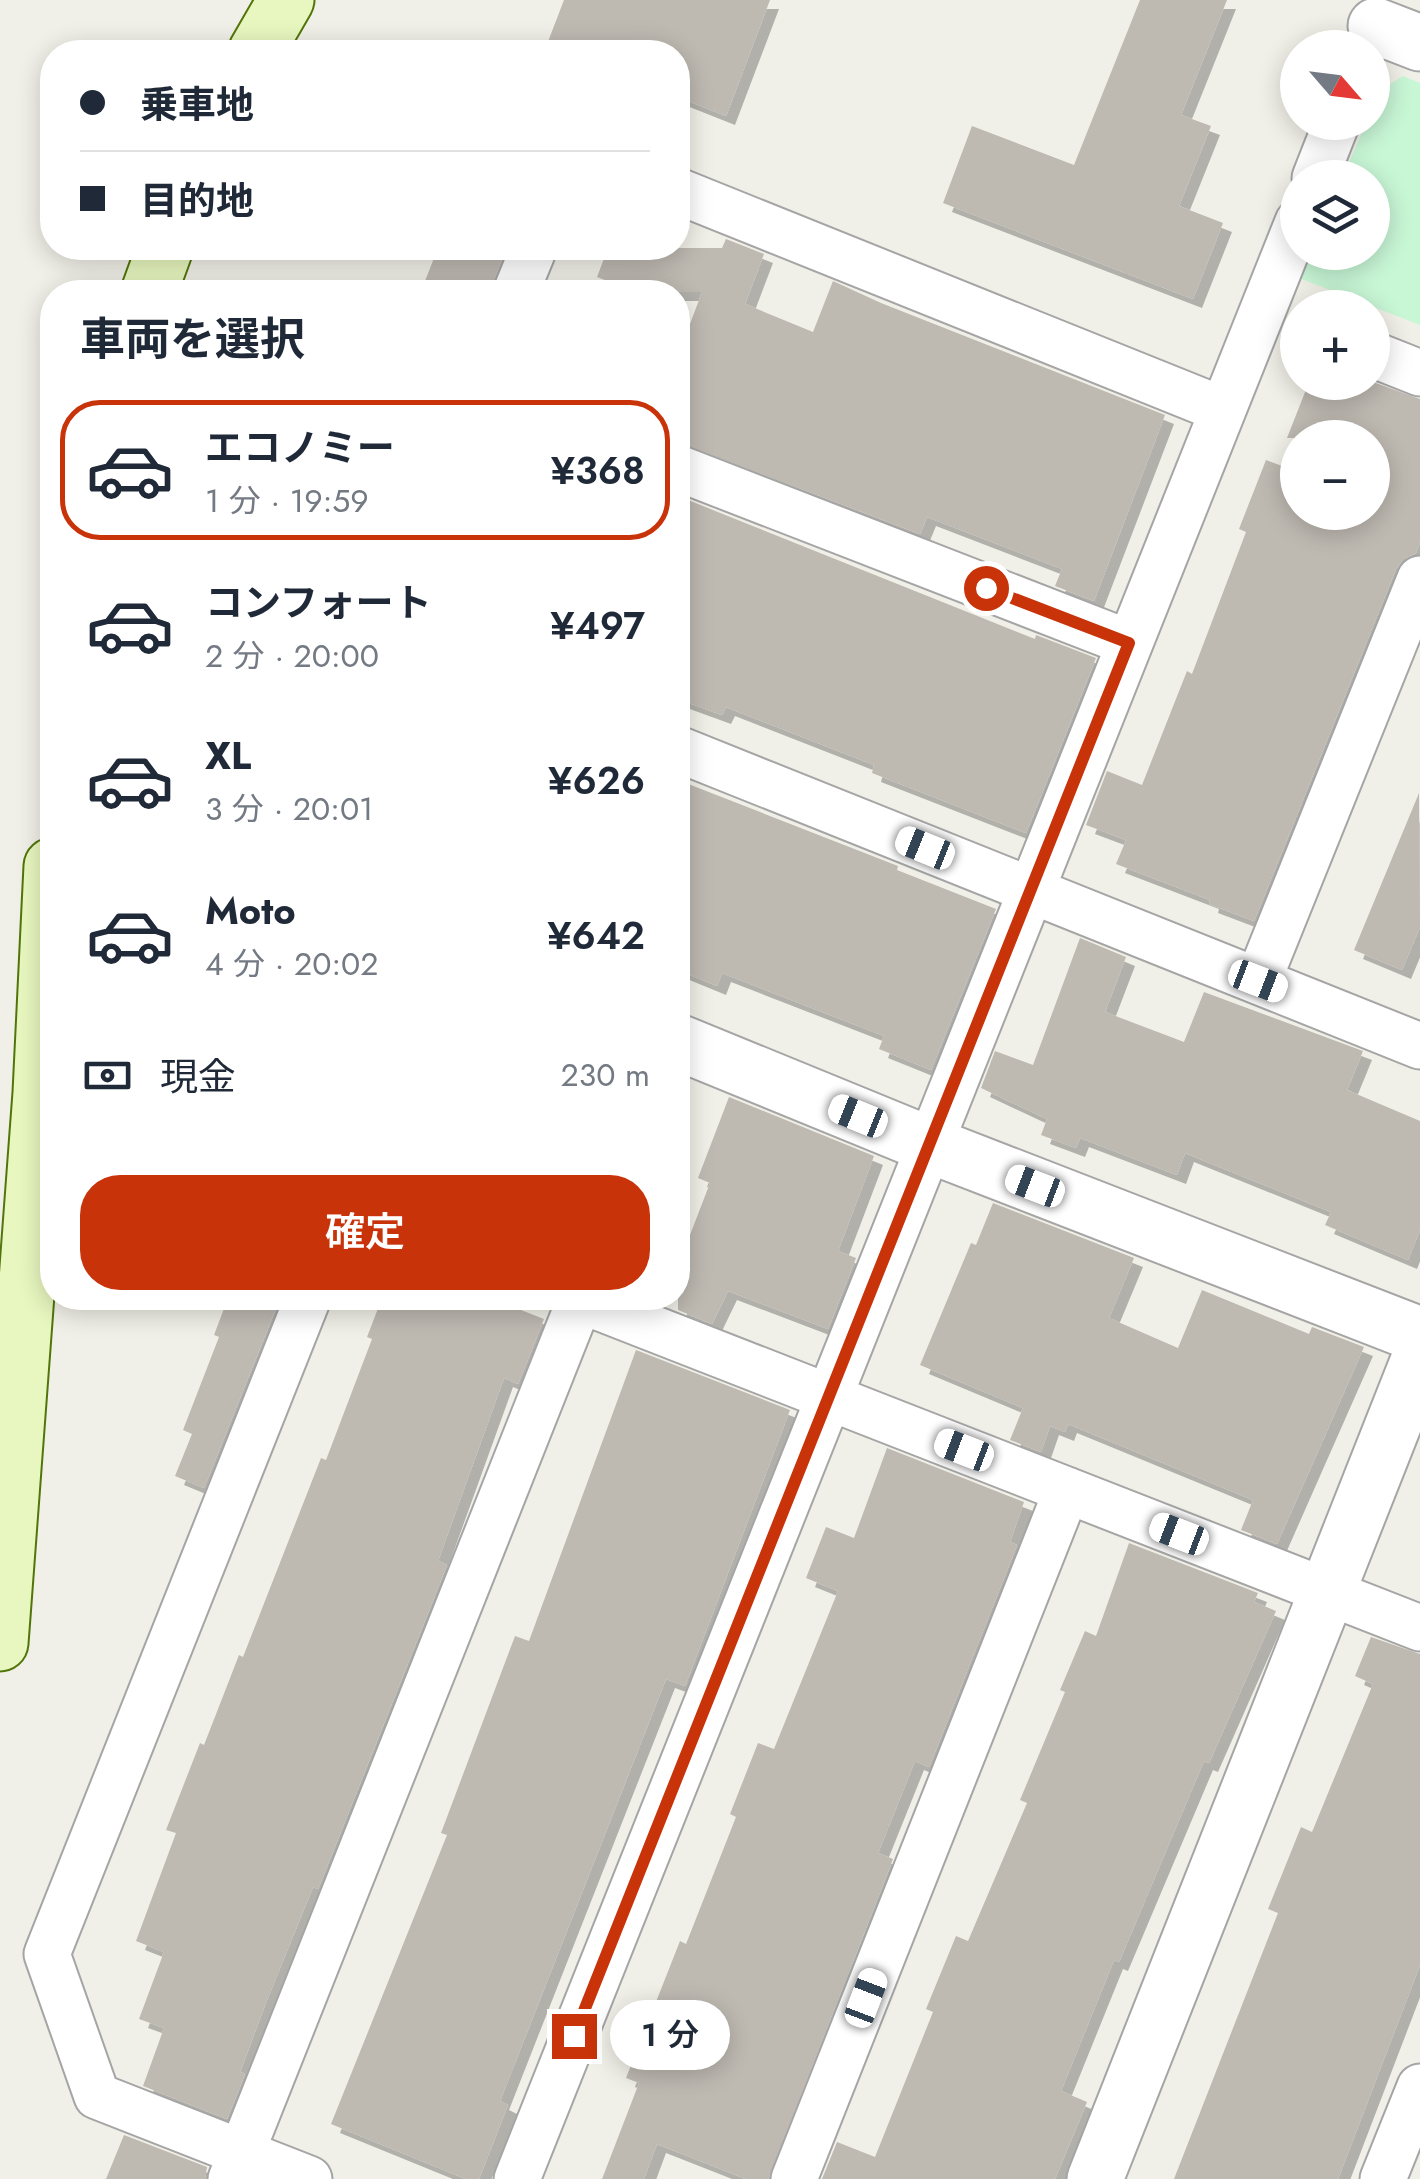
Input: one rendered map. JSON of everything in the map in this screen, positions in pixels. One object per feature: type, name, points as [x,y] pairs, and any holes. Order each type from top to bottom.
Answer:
[{"type":"main road","points":[[263,40],[286,0]]},
{"type":"main road","points":[[0,1644],[40,1174]]},
{"type":"street","points":[[690,196],[1223,410]]},
{"type":"street","points":[[517,2179],[1223,410],[1280,317]]},
{"type":"street","points":[[1390,361],[1420,373]]},
{"type":"street","points":[[690,473],[1129,643]]},
{"type":"street","points":[[1258,981],[1420,579]]},
{"type":"street","points":[[690,753],[1420,1046]]},
{"type":"street","points":[[690,1047],[930,1145],[1420,1334]]},
{"type":"street","points":[[303,1310],[47,1954],[98,2096],[236,2166],[310,2179]]},
{"type":"street","points":[[236,2166],[573,1310]]},
{"type":"street","points":[[608,1310],[1420,1628]]},
{"type":"street","points":[[1095,2179],[1420,1357]]},
{"type":"street","points":[[794,2179],[1067,1490]]},
{"type":"street","points":[[1384,2179],[1420,2087]]},
{"type":"green space","points":[[1403,76],[1420,83],[1420,325],[1390,313],[1390,290],[1330,290],[1299,278],[1303,270],[1390,270],[1390,160],[1350,160],[1359,140],[1390,140],[1390,85]]},
{"type":"building","points":[[564,0],[770,0],[726,116],[690,102],[690,40],[549,40]]},
{"type":"building","points":[[1140,0],[1227,0],[1181,115],[1211,126],[1179,206],[1223,223],[1193,299],[943,203],[972,126],[1074,165]]},
{"type":"building","points":[[726,239],[764,254],[745,304],[813,332],[833,281],[1165,415],[1094,601],[1055,586],[1062,569],[927,517],[920,534],[690,447],[690,324],[702,292],[690,292],[690,280],[597,277],[603,260],[690,260],[690,248],[722,248]]},
{"type":"building","points":[[433,260],[502,260],[494,280],[425,280]]},
{"type":"building","points":[[1390,388],[1420,399],[1420,542],[1416,553],[1403,559],[1396,569],[1254,921],[1116,864],[1126,840],[1086,825],[1107,771],[1142,785],[1187,671],[1192,674],[1246,532],[1239,529],[1266,460],[1280,465],[1280,530],[1390,530],[1390,420],[1294,420],[1302,400],[1390,400]]},
{"type":"building","points":[[690,501],[1035,639],[1036,635],[1096,658],[1026,833],[872,773],[874,765],[726,707],[722,715],[690,703]]},
{"type":"building","points":[[690,785],[996,909],[931,1070],[879,1049],[884,1036],[722,973],[717,986],[690,975]]},
{"type":"building","points":[[1419,793],[1420,927],[1402,970],[1354,950]]},
{"type":"building","points":[[1080,938],[1126,957],[1105,1012],[1184,1042],[1204,992],[1363,1051],[1347,1090],[1420,1121],[1420,1230],[1408,1260],[1325,1225],[1331,1212],[1185,1153],[1177,1175],[1080,1138],[1076,1148],[1041,1135],[1047,1119],[981,1088],[995,1051],[1033,1065]]},
{"type":"building","points":[[729,1097],[874,1156],[838,1251],[856,1258],[828,1329],[728,1291],[712,1324],[678,1310],[690,1310],[690,1235],[710,1183],[698,1178]]},
{"type":"building","points":[[993,1203],[1134,1258],[1109,1318],[1178,1348],[1202,1290],[1309,1334],[1312,1327],[1364,1347],[1277,1544],[1241,1530],[1253,1500],[1068,1424],[1065,1432],[1050,1426],[1041,1452],[1010,1440],[1023,1408],[920,1365],[971,1243],[976,1245]]},
{"type":"building","points":[[223,1310],[275,1310],[204,1488],[175,1476],[192,1434],[183,1430],[219,1337],[214,1335]]},
{"type":"building","points":[[377,1310],[521,1310],[544,1319],[518,1384],[504,1378],[438,1561],[447,1565],[318,1889],[313,1887],[267,2000],[227,2119],[143,2086],[164,2028],[139,2019],[164,1952],[136,1941],[176,1833],[166,1830],[239,1655],[243,1657],[321,1458],[326,1460],[372,1339],[367,1337]]},
{"type":"building","points":[[636,1350],[790,1410],[685,1686],[666,1679],[500,2101],[508,2105],[479,2179],[466,2179],[331,2124],[447,1835],[441,1833],[515,1636],[529,1641]]},
{"type":"building","points":[[887,1448],[1024,1502],[1010,1542],[1017,1545],[929,1767],[915,1761],[878,1853],[893,1859],[768,2179],[746,2179],[657,2144],[644,2179],[602,2179],[639,2083],[626,2078],[680,1941],[686,1944],[736,1817],[730,1814],[758,1743],[774,1749],[838,1591],[806,1578],[826,1527],[854,1538]]},
{"type":"building","points":[[1129,1543],[1258,1593],[1254,1602],[1276,1611],[1209,1763],[1204,1761],[1119,1962],[1114,1960],[1061,2091],[1087,2102],[1055,2179],[822,2179],[837,2142],[875,2157],[933,2012],[926,2009],[956,1936],[968,1941],[1027,1803],[1020,1800],[1065,1692],[1060,1690],[1085,1631],[1096,1636]]},
{"type":"building","points":[[1371,1637],[1420,1654],[1420,1965],[1338,2179],[1174,2179],[1278,1913],[1268,1909],[1301,1827],[1312,1832],[1373,1684],[1355,1676]]},
{"type":"building","points":[[124,2135],[207,2167],[205,2179],[106,2179]]},
{"type":"route","points":[[574,2036],[1129,643],[986,588]]}]
